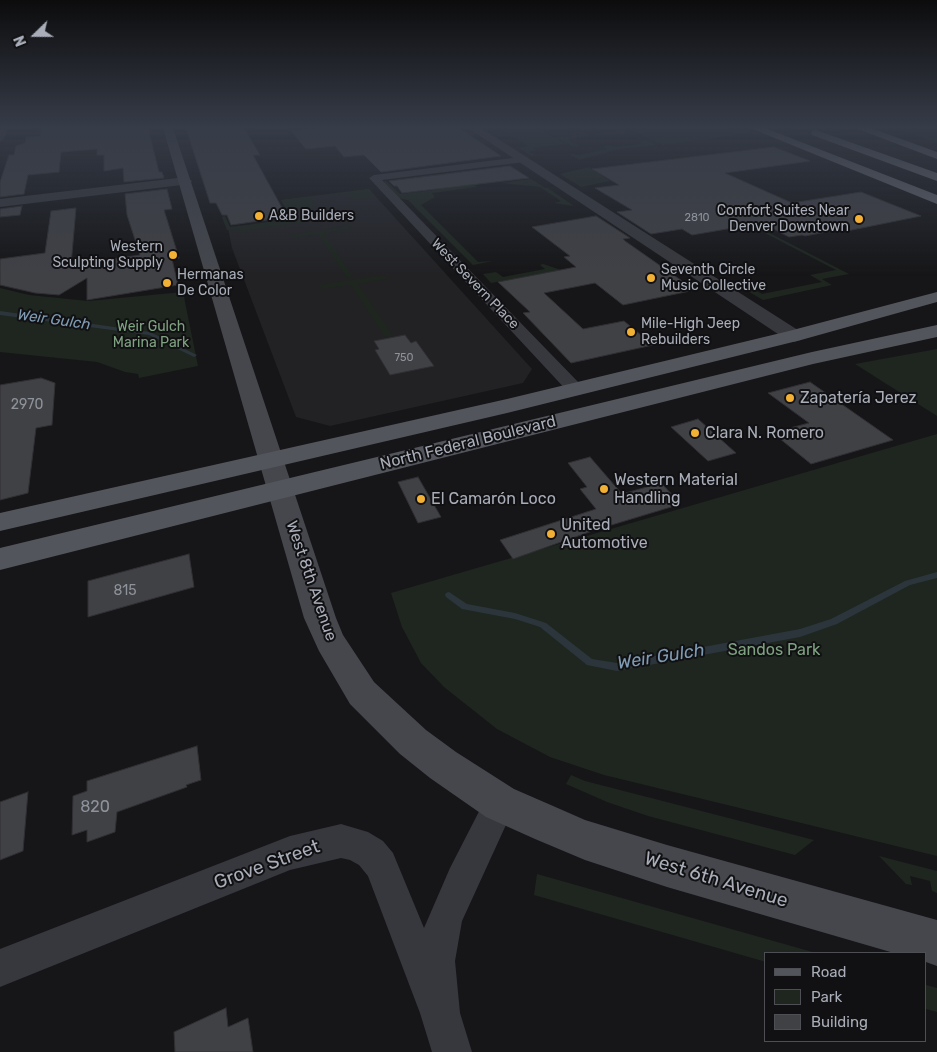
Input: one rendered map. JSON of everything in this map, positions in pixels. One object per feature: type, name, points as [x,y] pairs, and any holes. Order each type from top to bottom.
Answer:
[{"type":"highway","points":[[879,177],[937,200]]},
{"type":"highway","points":[[911,177],[937,187]]},
{"type":"main road","name":"West 8th Avenue","points":[[185,177],[320,618],[330,642],[362,693],[413,742],[443,765],[500,803]]},
{"type":"main road","name":"North Federal Boulevard","points":[[0,522],[272,461],[576,389],[794,336],[937,297]]},
{"type":"main road","name":"North Federal Boulevard","points":[[0,559],[796,362],[937,331]]},
{"type":"main road","points":[[794,336],[796,362]]},
{"type":"main road","name":"West 6th Avenue","points":[[500,803],[585,840],[937,944]]},
{"type":"street","name":"West Severn Place","points":[[381,177],[374,178],[576,389]]},
{"type":"street","points":[[548,177],[794,336]]},
{"type":"street","points":[[0,203],[186,181]]},
{"type":"street","points":[[452,1052],[440,1013],[436,961],[444,921],[500,803]]},
{"type":"street","name":"Grove Street","points":[[0,968],[290,853],[341,841],[356,844],[371,853],[381,865],[440,1013]]},
{"type":"shaded area","points":[[369,189],[532,369],[523,383],[330,426],[296,417],[232,248],[228,228],[292,219],[281,200]]},
{"type":"green space","points":[[565,177],[604,177],[610,181],[581,187]]},
{"type":"green space","points":[[531,179],[574,206],[554,203],[561,201],[540,187],[501,183]]},
{"type":"green space","points":[[386,181],[400,194],[435,190],[470,181],[477,187],[432,193],[435,197],[421,205],[478,262],[493,261],[473,265],[408,200],[398,198],[382,182]]},
{"type":"green space","points":[[368,189],[375,197],[354,200],[348,193],[311,198],[316,206],[293,209],[300,220],[325,216],[327,219],[242,231],[227,230],[222,217],[225,216],[230,227],[292,219],[281,200]]},
{"type":"green space","points":[[744,222],[750,223],[849,274],[822,279],[832,285],[763,300],[746,290],[752,288],[762,294],[822,282],[810,275],[836,270]]},
{"type":"green space","points":[[349,226],[351,229],[324,233],[353,277],[347,278],[318,234],[292,238],[290,235]]},
{"type":"green space","points":[[543,264],[561,270],[491,283],[483,274],[496,272],[503,277],[545,269],[540,265]]},
{"type":"green space","points":[[384,275],[387,279],[358,284],[393,336],[385,337],[351,285],[322,289],[319,285]]},
{"type":"green space","name":"Weir Gulch Marina Park","points":[[0,288],[29,295],[88,301],[183,292],[198,366],[139,378],[138,374],[125,372],[97,362],[0,352]]},
{"type":"green space","points":[[937,349],[937,416],[855,364]]},
{"type":"green space","name":"Sandos Park","points":[[937,434],[937,856],[604,775],[550,757],[497,729],[444,687],[421,663],[402,627],[391,593]]},
{"type":"green space","points":[[571,775],[585,781],[814,840],[795,855],[648,816],[607,802],[566,784]]},
{"type":"green space","points":[[879,856],[937,871],[937,893],[932,891],[930,881],[910,876],[912,885],[906,884]]},
{"type":"green space","points":[[537,874],[812,952],[764,952],[764,961],[534,895]]},
{"type":"green space","points":[[927,985],[937,988],[937,1012],[927,1009]]},
{"type":"building","points":[[2,177],[28,177],[24,194],[0,197]]},
{"type":"building","points":[[124,177],[164,178],[124,182]]},
{"type":"building","points":[[202,177],[265,177],[287,217],[231,225],[227,215],[222,215],[216,203],[210,203]]},
{"type":"building","points":[[421,177],[529,178],[402,193],[397,186],[394,186],[389,181]]},
{"type":"building","points":[[606,177],[734,177],[792,203],[861,192],[921,216],[847,231],[836,230],[805,236],[789,237],[762,223],[692,235],[682,229],[651,234],[617,212],[632,210],[595,188],[619,185]]},
{"type":"building","points":[[167,189],[172,209],[164,210],[179,258],[172,259],[178,285],[87,300],[87,278],[59,295],[35,293],[0,285],[0,259],[45,253],[51,211],[76,208],[71,265],[140,255],[127,215],[125,194]]},
{"type":"building","points":[[22,206],[20,215],[0,217],[0,209]]},
{"type":"building","points":[[596,216],[630,238],[623,239],[695,290],[623,305],[595,283],[544,293],[583,329],[624,321],[653,345],[571,363],[523,313],[530,312],[498,282],[576,267],[564,257],[570,256],[532,227]]},
{"type":"building","points":[[405,335],[411,343],[416,341],[434,366],[390,375],[375,350],[379,349],[374,341]]},
{"type":"building","points":[[41,378],[55,383],[52,425],[36,428],[28,493],[0,500],[0,385]]},
{"type":"building","points":[[810,382],[893,440],[811,464],[779,438],[797,433],[790,428],[809,423],[768,393]]},
{"type":"building","points":[[698,419],[736,453],[708,461],[671,427]]},
{"type":"building","points":[[590,457],[622,494],[661,483],[681,504],[595,530],[513,559],[500,540],[596,509],[580,489],[587,487],[568,463]]},
{"type":"building","points":[[418,477],[441,517],[418,523],[398,482]]},
{"type":"building","points":[[189,554],[194,587],[88,617],[88,581]]},
{"type":"building","points":[[197,746],[201,780],[186,785],[187,787],[117,812],[115,832],[87,842],[87,830],[72,835],[73,796],[87,791],[87,781]]},
{"type":"building","points":[[28,792],[23,851],[0,860],[0,802]]},
{"type":"building","points":[[226,1008],[228,1027],[248,1018],[253,1052],[175,1052],[174,1032]]},
{"type":"waterway","name":"Weir Gulch","points":[[0,313],[150,334],[194,355]]},
{"type":"waterway","name":"Weir Gulch","points":[[449,595],[465,607],[515,616],[543,625],[590,662],[617,667],[800,633],[834,622],[908,583],[937,575]]},
{"type":"place","name":"A&B Builders","points":[[259,216]]},
{"type":"place","name":"Comfort Suites Near Denver Downtown","points":[[859,219]]},
{"type":"place","name":"Western Sculpting Supply","points":[[173,255]]},
{"type":"place","name":"Seventh Circle Music Collective","points":[[651,278]]},
{"type":"place","name":"Hermanas De Color","points":[[167,283]]},
{"type":"place","name":"Mile-High Jeep Rebuilders","points":[[631,332]]},
{"type":"place","name":"Zapatería Jerez","points":[[790,398]]},
{"type":"place","name":"Clara N. Romero","points":[[695,433]]},
{"type":"place","name":"Western Material Handling","points":[[604,489]]},
{"type":"place","name":"El Camarón Loco","points":[[421,499]]},
{"type":"place","name":"United Automotive","points":[[551,534]]}]
